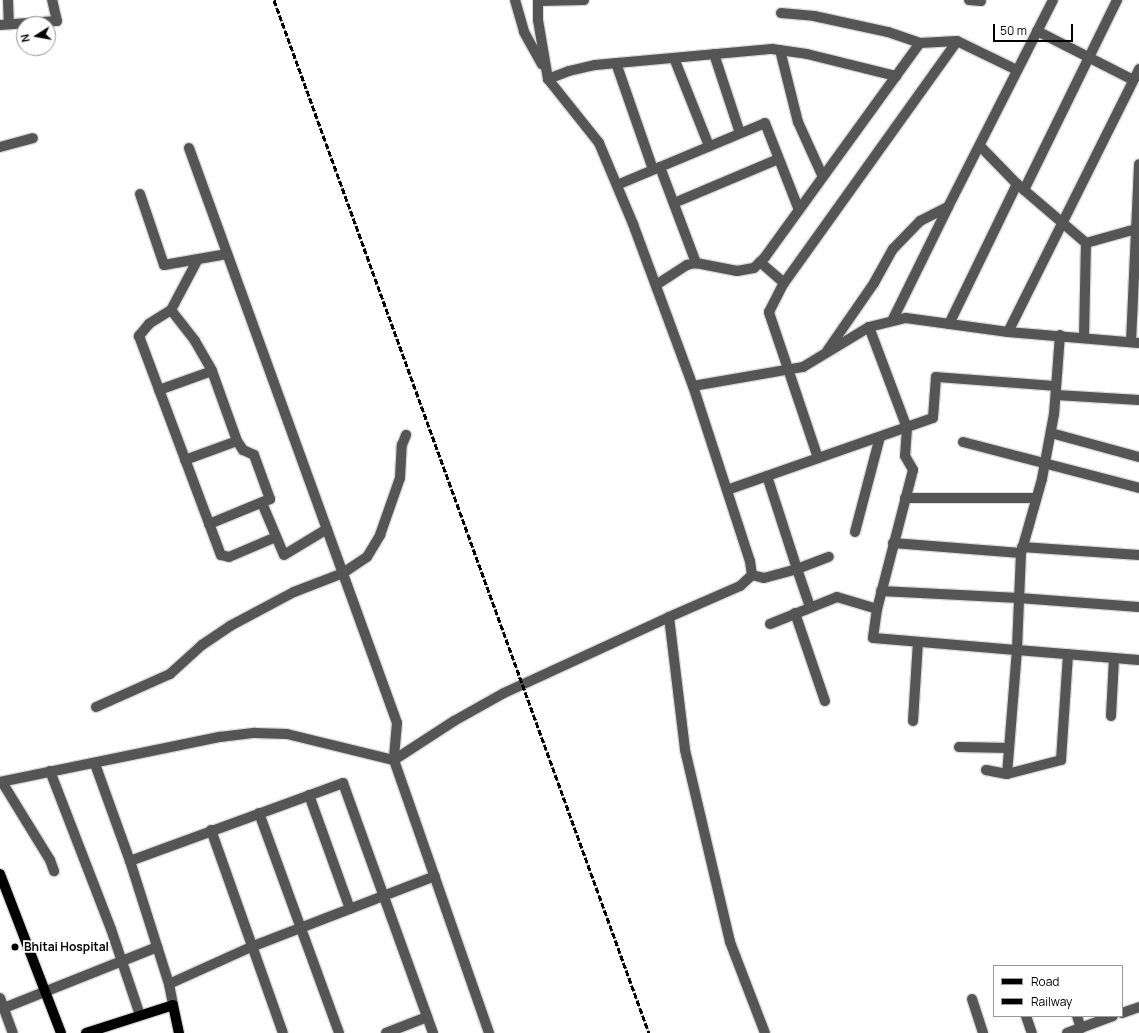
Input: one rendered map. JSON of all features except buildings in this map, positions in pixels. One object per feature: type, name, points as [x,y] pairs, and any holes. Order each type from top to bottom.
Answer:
[{"type":"main road","points":[[0,874],[61,1033]]},
{"type":"main road","points":[[86,1033],[172,1005],[179,1033]]},
{"type":"street","points":[[8,0],[4,25],[56,21],[52,0]]},
{"type":"street","points":[[515,0],[524,32],[545,68]]},
{"type":"street","points":[[584,0],[538,0],[538,20],[548,80],[599,143],[617,185],[693,386],[750,561],[752,575]]},
{"type":"street","points":[[969,0],[981,1]]},
{"type":"street","points":[[893,319],[1052,0]]},
{"type":"street","points":[[949,324],[1090,58],[1117,0]]},
{"type":"street","points":[[781,13],[821,18],[888,32],[920,43],[957,41],[1017,70]]},
{"type":"street","points":[[1037,31],[1133,80]]},
{"type":"street","points":[[818,458],[769,312],[784,283],[957,41]]},
{"type":"street","points":[[656,285],[687,265],[696,264],[737,271],[754,268],[799,210],[920,43]]},
{"type":"street","points":[[548,80],[569,71],[616,63],[714,54],[780,50],[896,76]]},
{"type":"street","points":[[780,50],[798,122],[823,177]]},
{"type":"street","points":[[714,54],[740,133]]},
{"type":"street","points":[[674,58],[709,146]]},
{"type":"street","points":[[616,63],[657,168],[674,203],[696,264]]},
{"type":"street","points":[[1008,332],[1139,69]]},
{"type":"street","points":[[617,185],[765,123],[799,210]]},
{"type":"street","points":[[0,148],[33,138]]},
{"type":"street","points":[[980,146],[1021,187],[1086,243]]},
{"type":"street","points":[[189,148],[397,723],[394,760],[489,1033]]},
{"type":"street","points":[[674,203],[778,159]]},
{"type":"street","points":[[693,386],[803,366],[870,327],[893,319],[906,318],[1008,332],[1135,342],[1136,229],[1139,164]]},
{"type":"street","points":[[140,194],[164,265],[227,254]]},
{"type":"street","points":[[826,353],[874,283],[893,249],[920,221],[948,208]]},
{"type":"street","points":[[1086,243],[1136,229]]},
{"type":"street","points":[[1084,337],[1086,243]]},
{"type":"street","points":[[198,259],[171,310],[149,324],[139,336],[221,555],[229,557],[276,536]]},
{"type":"street","points":[[760,262],[784,283]]},
{"type":"street","points":[[171,310],[195,340],[212,371],[237,440],[243,450],[254,455],[270,499],[209,524]]},
{"type":"street","points":[[870,327],[907,428],[905,456],[912,470],[876,609],[873,638],[1139,660]]},
{"type":"street","points":[[1007,774],[1017,650],[1021,550],[1045,463],[1051,433],[1060,335]]},
{"type":"street","points":[[159,390],[212,371]]},
{"type":"street","points":[[727,490],[933,418],[936,377],[1139,400]]},
{"type":"street","points":[[1051,433],[1139,457]]},
{"type":"street","points":[[96,707],[170,674],[202,645],[261,608],[343,573],[357,565],[375,547],[400,478],[402,445],[406,435]]},
{"type":"street","points":[[855,532],[880,437]]},
{"type":"street","points":[[185,460],[237,440]]},
{"type":"street","points":[[963,442],[1139,488]]},
{"type":"street","points":[[767,476],[810,606]]},
{"type":"street","points":[[905,498],[1036,498]]},
{"type":"street","points":[[262,503],[284,555],[327,529]]},
{"type":"street","points":[[893,544],[1139,555]]},
{"type":"street","points":[[752,575],[764,578],[797,569],[829,557]]},
{"type":"street","points":[[54,871],[50,860],[1,782],[50,771],[95,764],[220,737],[273,732],[394,760],[454,721],[504,692],[740,586],[752,575]]},
{"type":"street","points":[[881,591],[1019,598],[1139,607]]},
{"type":"street","points":[[770,624],[810,606],[837,597],[876,609]]},
{"type":"street","points":[[795,613],[825,701]]},
{"type":"street","points":[[669,618],[685,750],[730,942],[765,1033]]},
{"type":"street","points":[[913,721],[918,642]]},
{"type":"street","points":[[986,770],[1007,774],[1061,760],[1068,654]]},
{"type":"street","points":[[1111,716],[1114,658]]},
{"type":"street","points":[[959,747],[1009,748]]},
{"type":"street","points":[[95,764],[130,862],[169,984],[172,1005]]},
{"type":"street","points":[[50,771],[121,960],[140,1015]]},
{"type":"street","points":[[130,862],[211,830],[343,783],[433,1033]]},
{"type":"street","points":[[308,795],[350,909]]},
{"type":"street","points":[[259,813],[339,1033]]},
{"type":"street","points":[[211,830],[251,947],[283,1033]]},
{"type":"street","points":[[169,984],[251,947],[435,876]]},
{"type":"street","points":[[13,1033],[2,1003],[45,990],[157,947]]},
{"type":"street","points":[[972,999],[983,1033]]},
{"type":"street","points":[[1123,1013],[1139,1007]]},
{"type":"street","points":[[386,1033],[396,1031],[427,1017]]},
{"type":"street","points":[[1026,1017],[1032,1033]]},
{"type":"street","points":[[1078,1017],[1088,1028]]},
{"type":"street","points":[[1067,1033],[1088,1028],[1111,1017]]},
{"type":"railway","points":[[274,0],[649,1033]]},
{"type":"place","name":"Bhitai Hospital","points":[[15,947]]}]
